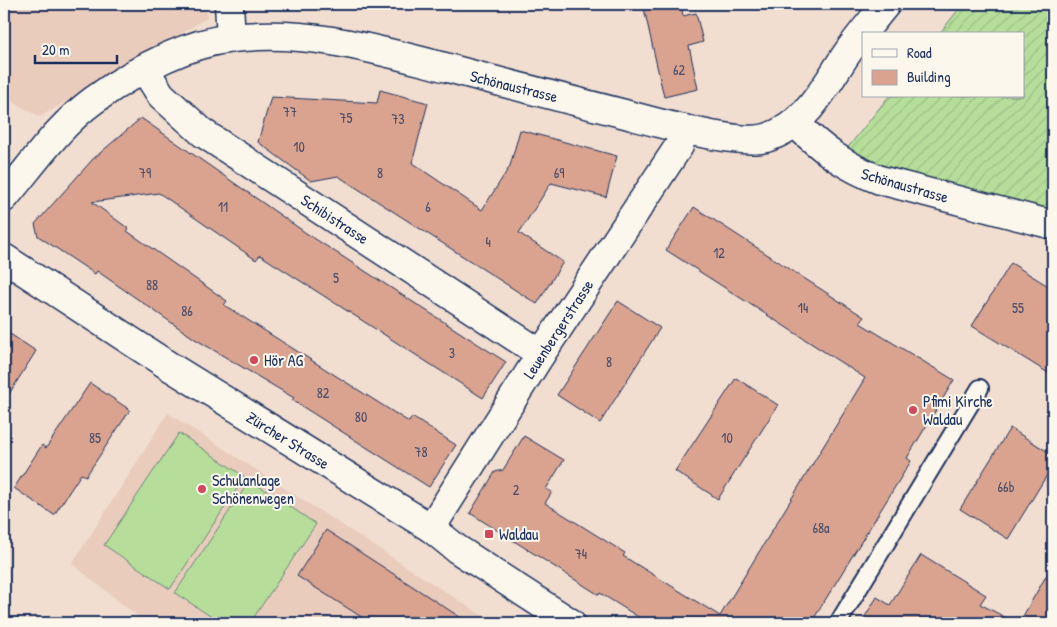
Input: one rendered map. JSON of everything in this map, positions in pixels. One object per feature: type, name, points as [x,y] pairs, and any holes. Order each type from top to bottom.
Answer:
[{"type":"street","points":[[229,4],[231,38]]},
{"type":"street","points":[[863,32],[886,4]]},
{"type":"street","points":[[795,123],[821,96],[851,47],[862,33]]},
{"type":"street","name":"Schönaustrasse","points":[[4,198],[72,120],[92,101],[144,68],[202,45],[231,38],[296,35],[357,45],[684,129],[729,138],[765,139],[795,123],[832,156],[853,170],[880,180],[1053,225]]},
{"type":"street","name":"Schibistrasse","points":[[144,68],[161,95],[203,133],[540,354]]},
{"type":"street","name":"Leuenbergerstrasse","points":[[430,528],[540,354],[679,146],[684,129]]},
{"type":"street","name":"Zürcher Strasse","points":[[4,258],[169,366],[430,528],[457,549],[571,623]]},
{"type":"lane","points":[[838,623],[980,388]]},
{"type":"shaded area","points":[[4,4],[206,4],[207,18],[40,117],[4,97]]},
{"type":"shaded area","name":"Schulanlage Schönenwegen","points":[[168,413],[494,623],[146,623],[72,564]]},
{"type":"green space","points":[[963,4],[1053,4],[1053,211],[842,155],[887,98],[1024,98],[1024,32],[941,32]]},
{"type":"green space","points":[[179,433],[245,477],[170,589],[104,545]]},
{"type":"green space","points":[[250,480],[316,524],[250,623],[221,623],[175,593]]},
{"type":"building","points":[[643,4],[681,4],[683,16],[696,13],[703,42],[689,46],[698,89],[664,97]]},
{"type":"building","points":[[380,90],[428,103],[412,163],[482,210],[510,166],[520,130],[617,156],[606,197],[551,183],[519,233],[563,262],[537,304],[338,176],[311,181],[258,142],[271,97],[377,103]]},
{"type":"building","points":[[141,118],[306,233],[506,362],[483,398],[260,255],[256,260],[159,193],[92,202],[129,229],[127,231],[227,301],[224,305],[409,422],[412,417],[456,445],[429,487],[292,400],[294,398],[195,339],[97,271],[95,274],[38,236],[35,224],[93,159]]},
{"type":"building","points":[[694,207],[864,317],[860,323],[954,380],[907,458],[911,461],[811,623],[648,623],[600,593],[599,595],[470,513],[495,472],[503,470],[524,436],[564,460],[546,489],[552,492],[545,503],[625,553],[623,556],[720,616],[865,378],[666,250]]},
{"type":"building","points":[[1011,263],[1053,289],[1053,376],[972,326]]},
{"type":"building","points":[[618,301],[660,328],[600,423],[557,395]]},
{"type":"building","points":[[4,330],[36,351],[4,402]]},
{"type":"building","points":[[736,378],[778,405],[718,499],[675,471]]},
{"type":"building","points":[[90,383],[130,410],[86,476],[81,474],[54,515],[14,488],[42,445],[46,448]]},
{"type":"building","points":[[1010,428],[1053,455],[1053,465],[1008,539],[960,509]]},
{"type":"building","points":[[326,530],[469,623],[371,623],[297,576]]},
{"type":"building","points":[[921,555],[986,595],[980,604],[1016,623],[861,623],[877,597],[890,605]]},
{"type":"building","points":[[1053,564],[1053,623],[1019,623]]},
{"type":"place","name":"Hör AG","points":[[254,360]]},
{"type":"place","name":"Pfimi Kirche Waldau","points":[[913,410]]},
{"type":"place","name":"Schulanlage Schönenwegen","points":[[202,489]]},
{"type":"place","name":"Waldau","points":[[489,534]]}]
